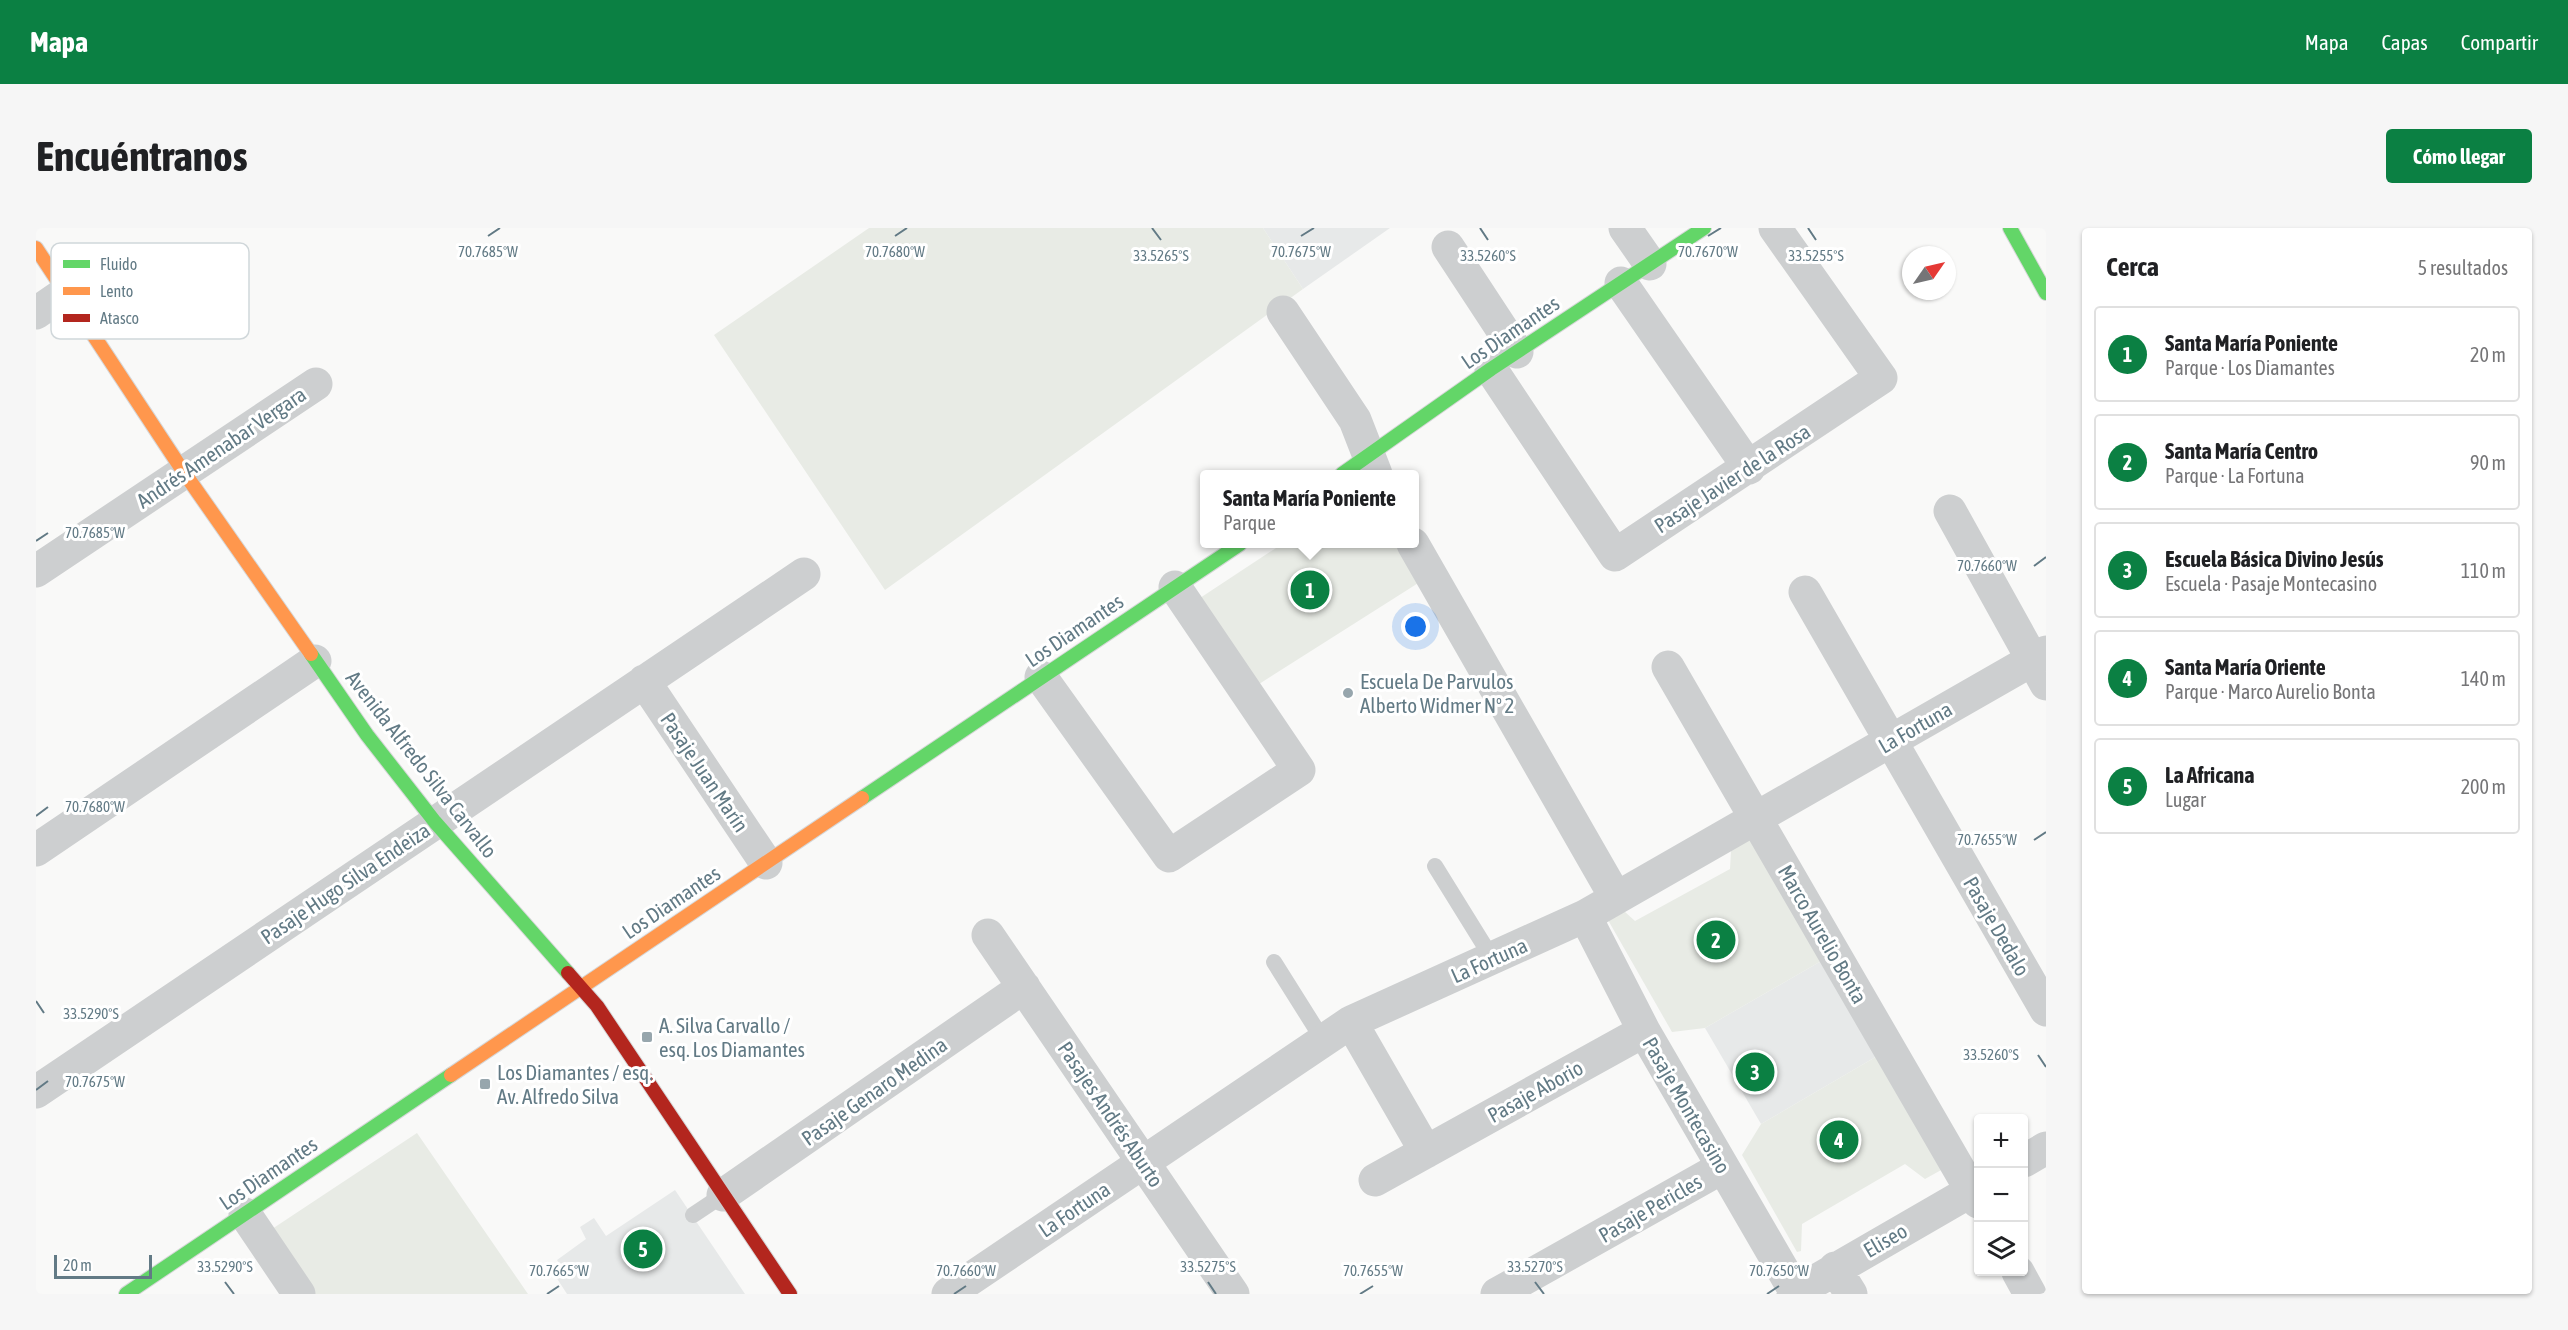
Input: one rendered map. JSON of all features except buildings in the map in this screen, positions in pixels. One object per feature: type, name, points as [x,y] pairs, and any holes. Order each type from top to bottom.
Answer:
[{"type":"street","points":[[1625,228],[1650,264]]},
{"type":"street","name":"Los Diamantes","points":[[1362,469],[1504,361],[1704,228]]},
{"type":"street","name":"Pasaje Javier de la Rosa","points":[[1448,247],[1504,361],[1615,555],[1749,468],[1881,378],[1774,228]]},
{"type":"street","points":[[2010,228],[2046,293]]},
{"type":"street","name":"Avenida Alfredo Silva Carvallo","points":[[36,248],[51,271]]},
{"type":"street","points":[[1621,283],[1749,468]]},
{"type":"street","points":[[36,313],[51,303]]},
{"type":"street","points":[[1282,312],[1355,420],[1362,469]]},
{"type":"street","name":"Avenida Alfredo Silva Carvallo","points":[[95,339],[183,471],[367,735],[435,822],[582,988],[790,1294]]},
{"type":"street","name":"Andrés Amenabar Vergara","points":[[36,571],[316,384]]},
{"type":"street","points":[[1950,512],[2042,665]]},
{"type":"street","name":"Los Diamantes","points":[[126,1294],[1233,548]]},
{"type":"street","points":[[1416,548],[1616,898]]},
{"type":"street","name":"Pasaje Hugo Silva Endeiza","points":[[36,1092],[804,574]]},
{"type":"street","points":[[1041,677],[1169,856],[1299,770],[1175,587]]},
{"type":"street","name":"Pasaje Dedalo","points":[[1805,592],[2046,1010]]},
{"type":"street","points":[[36,850],[315,661]]},
{"type":"street","name":"La Fortuna","points":[[948,1294],[1351,1022],[1585,916],[1891,741],[2042,665]]},
{"type":"street","name":"Marco Aurelio Bonta","points":[[1668,666],[1974,1190]]},
{"type":"street","name":"Pasaje Juan Marín","points":[[644,681],[766,863]]},
{"type":"street","name":"Pasaje Montecasino","points":[[1585,916],[1644,1031],[1794,1292]]},
{"type":"street","name":"Pasajes Andrés Aburto","points":[[988,935],[1233,1294]]},
{"type":"street","name":"Pasaje Genaro Medina","points":[[723,1195],[1024,987]]},
{"type":"street","points":[[1351,1022],[1426,1152]]},
{"type":"street","name":"Pasaje Aborio","points":[[1375,1180],[1644,1031]]},
{"type":"street","points":[[2028,1159],[2046,1148]]},
{"type":"street","name":"Pasaje Pericles","points":[[1511,1291],[1723,1167]]},
{"type":"street","name":"Eliseo","points":[[1794,1292],[1843,1281],[1974,1194]]},
{"type":"street","points":[[245,1214],[299,1294]]},
{"type":"street","points":[[2020,1276],[2030,1294]]},
{"type":"lane","points":[[1435,866],[1492,958]]},
{"type":"lane","points":[[1274,962],[1323,1040]]},
{"type":"lane","points":[[693,1215],[723,1195]]},
{"type":"shaded area","points":[[869,228],[1263,228],[1303,289],[885,590],[714,335]]},
{"type":"shaded area","points":[[1263,228],[1390,228],[1303,289]]},
{"type":"shaded area","points":[[1276,548],[1404,548],[1423,580],[1256,686],[1197,600]]},
{"type":"shaded area","points":[[1746,825],[1823,960],[1705,1028],[1672,1032],[1608,920],[1613,901],[1635,921],[1730,869],[1732,833]]},
{"type":"shaded area","points":[[1823,960],[1879,1055],[1761,1124],[1705,1028]]},
{"type":"shaded area","points":[[1879,1055],[1943,1169],[1925,1179],[1905,1164],[1802,1224],[1801,1251],[1797,1252],[1742,1155],[1761,1124]]},
{"type":"shaded area","points":[[417,1133],[528,1294],[311,1294],[269,1231]]},
{"type":"shaded area","points":[[675,1190],[745,1294],[567,1294],[556,1277],[564,1271],[557,1260],[586,1239],[580,1227],[594,1218],[606,1236]]},
{"type":"traffic: fast","points":[[1348,470],[1491,369],[1704,228]]},
{"type":"traffic: fast","points":[[2010,228],[2046,293]]},
{"type":"traffic: fast","points":[[862,798],[1234,548]]},
{"type":"traffic: fast","points":[[311,654],[367,735],[435,822],[568,973]]},
{"type":"traffic: fast","points":[[126,1294],[451,1075]]},
{"type":"traffic: slow","points":[[36,248],[51,271]]},
{"type":"traffic: slow","points":[[96,339],[183,471],[311,654]]},
{"type":"traffic: slow","points":[[451,1075],[862,798]]},
{"type":"traffic: jam","points":[[568,973],[597,1006],[790,1294]]},
{"type":"place","name":"Santa María Poniente","points":[[1310,590]]},
{"type":"place","name":"Escuela De Parvulos Alberto Widmer Nº 2","points":[[1348,693]]},
{"type":"place","name":"Santa María Centro","points":[[1716,940]]},
{"type":"place","name":"A. Silva Carvallo / esq. Los Diamantes","points":[[647,1037]]},
{"type":"place","name":"Escuela Básica Divino Jesús","points":[[1755,1072]]},
{"type":"place","name":"Los Diamantes / esq. Av. Alfredo Silva","points":[[485,1084]]},
{"type":"place","name":"Santa María Oriente","points":[[1839,1140]]},
{"type":"place","name":"La Africana","points":[[643,1249]]}]
